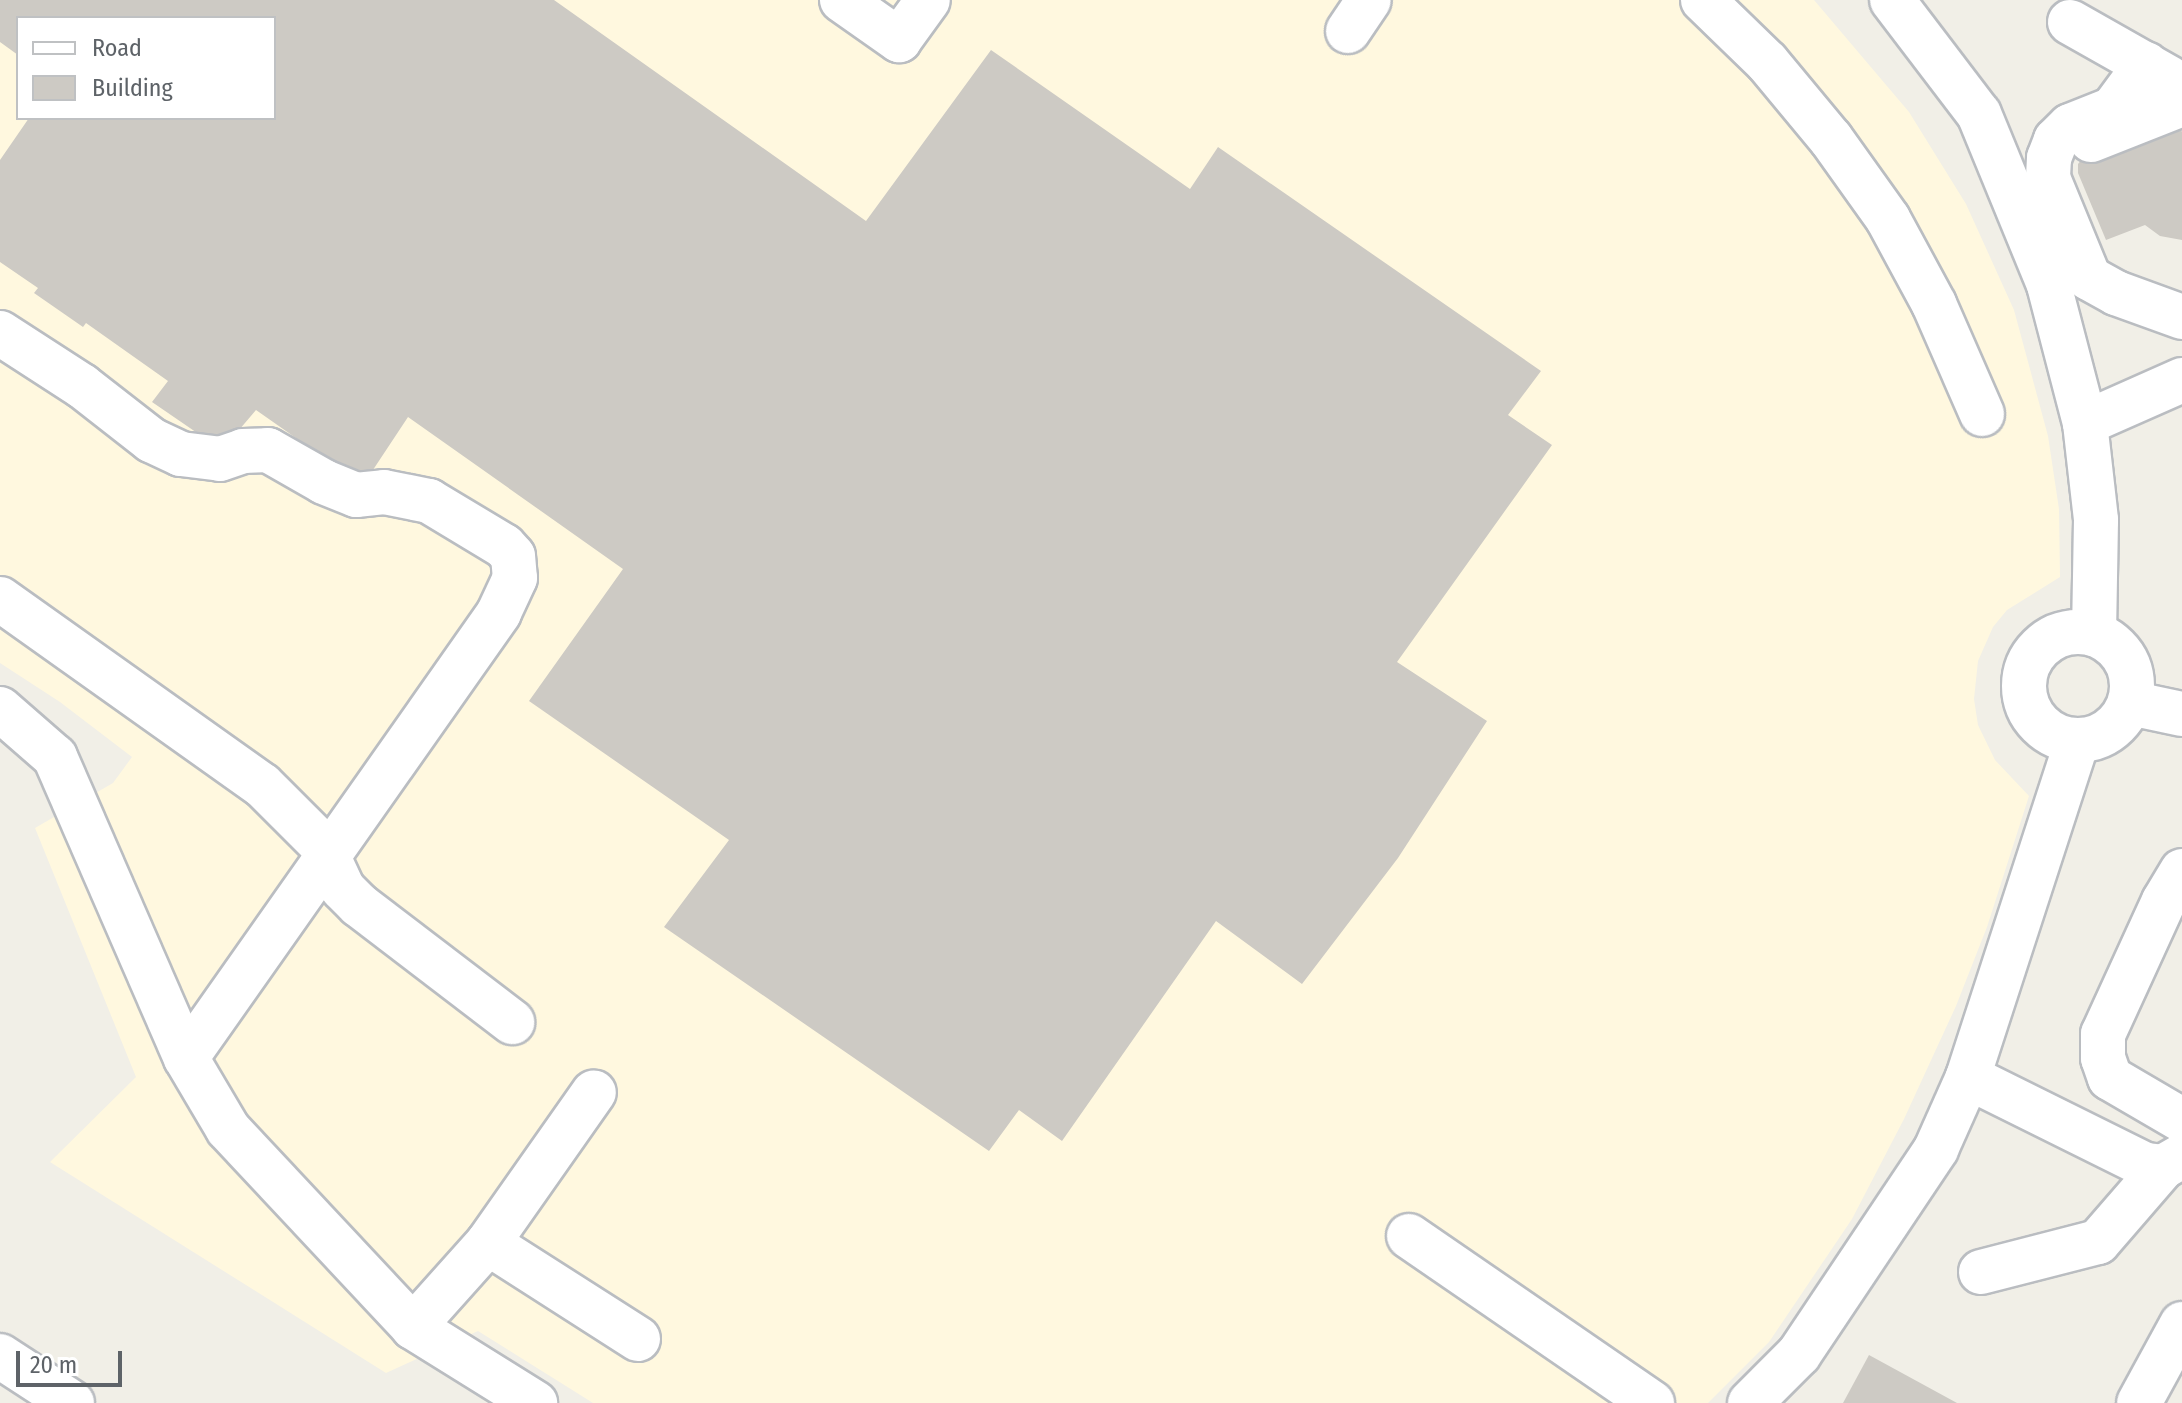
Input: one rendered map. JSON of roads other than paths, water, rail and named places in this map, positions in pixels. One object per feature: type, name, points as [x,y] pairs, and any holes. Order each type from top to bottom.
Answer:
[{"type":"street","points":[[842,0],[899,40],[928,0]]},
{"type":"street","points":[[1703,0],[1767,62],[1831,139],[1888,219],[1934,304],[1982,414]]},
{"type":"street","points":[[1892,0],[1979,114],[2049,285],[2085,423],[2096,520],[2094,634]]},
{"type":"street","points":[[2070,22],[2164,74],[2113,109],[2070,126],[2056,140],[2049,158],[2048,178],[2054,197],[2089,278],[2116,293],[2182,317]]},
{"type":"street","points":[[2116,293],[2078,204],[2072,161],[2075,150],[2086,142],[2182,104]]},
{"type":"street","points":[[0,333],[82,386],[151,440],[181,454],[220,459],[243,451],[268,450],[324,482],[356,495],[384,492],[429,501],[504,546],[513,556],[515,578],[499,613],[186,1058]]},
{"type":"street","points":[[2085,423],[2182,380]]},
{"type":"street","points":[[0,599],[262,785],[303,824],[328,857],[343,889],[359,905],[512,1022]]},
{"type":"street","points":[[2075,632],[2094,634],[2109,641],[2122,653],[2133,686],[2130,703],[2123,718],[2110,731],[2077,741],[2059,737],[2043,728],[2031,713],[2024,678],[2030,661],[2042,646],[2057,636],[2075,632]]},
{"type":"street","points":[[2130,703],[2182,714]]},
{"type":"street","points":[[0,709],[55,757],[186,1058],[228,1129],[413,1327],[535,1403]]},
{"type":"street","points":[[1750,1403],[1799,1354],[1936,1149],[1968,1077],[2077,741]]},
{"type":"street","points":[[2182,871],[2103,1034],[2103,1058],[2110,1078],[2182,1120]]},
{"type":"street","points":[[1968,1077],[2145,1165],[2172,1161]]},
{"type":"street","points":[[413,1327],[488,1243],[594,1092]]},
{"type":"street","points":[[1981,1272],[2098,1242],[2172,1161]]},
{"type":"street","points":[[1409,1236],[1652,1403]]},
{"type":"street","points":[[488,1243],[638,1339]]},
{"type":"street","points":[[2139,1403],[2182,1324]]},
{"type":"street","points":[[0,1356],[72,1403]]}]
